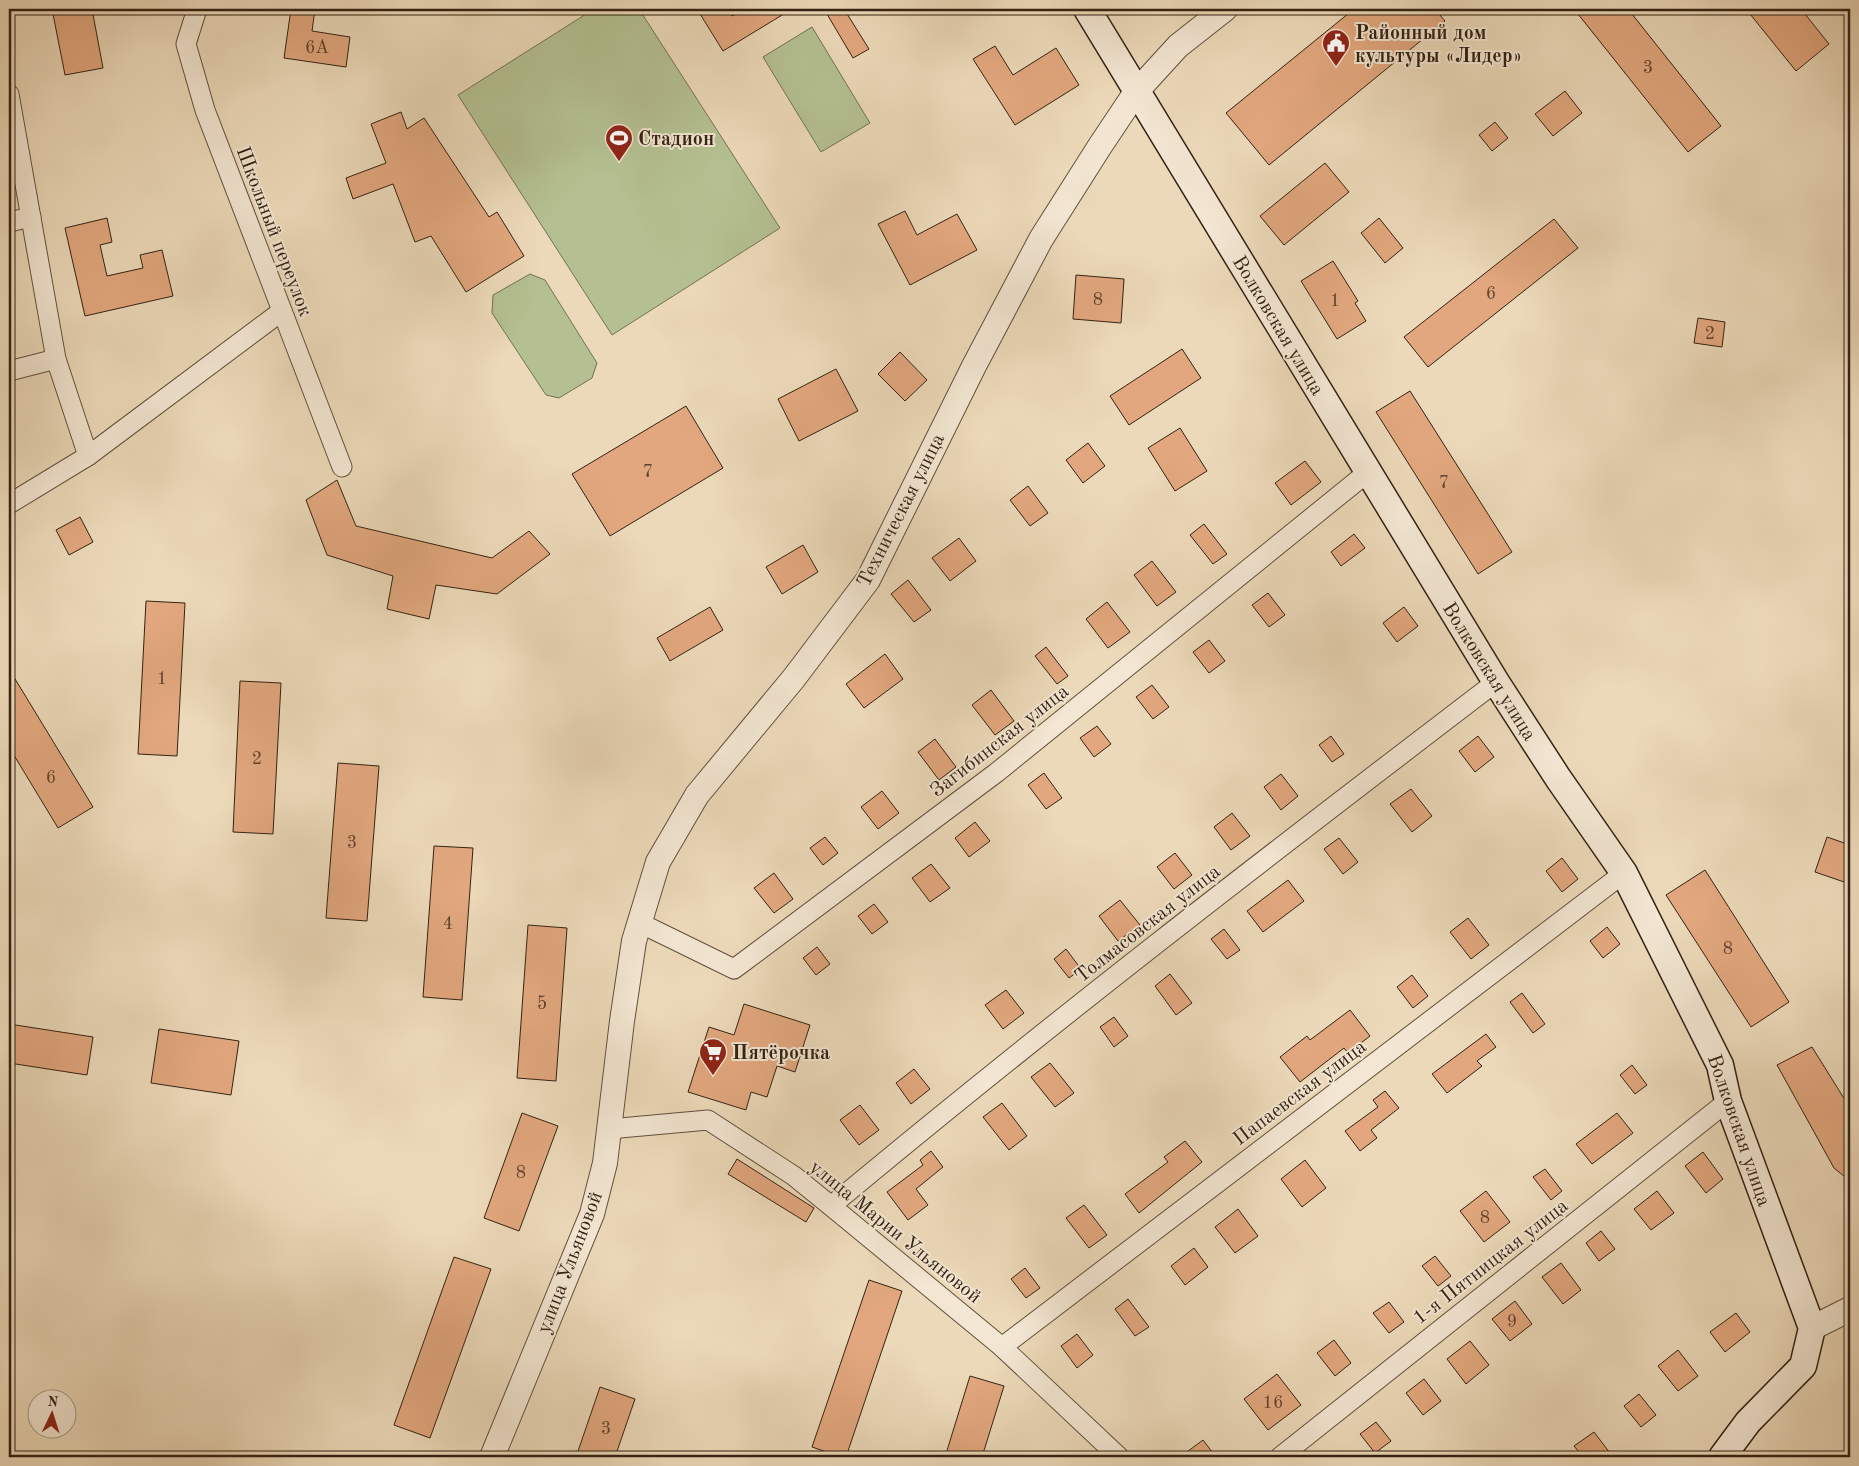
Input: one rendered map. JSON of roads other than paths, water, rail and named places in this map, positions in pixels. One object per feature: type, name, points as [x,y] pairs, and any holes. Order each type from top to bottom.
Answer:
[{"type":"main road","name":"Волковская улица","points":[[1087,9],[1496,682],[1558,778],[1624,873],[1720,1065],[1728,1101],[1812,1328]]},
{"type":"main road","points":[[1722,1457],[1748,1422],[1803,1366],[1812,1328]]},
{"type":"street","name":"Школьный переулок","points":[[197,9],[186,44],[205,110],[342,467]]},
{"type":"street","name":"Техническая улица","points":[[637,932],[658,862],[697,795],[794,678],[868,580],[974,366],[1041,239],[1136,92],[1178,46],[1225,9]]},
{"type":"street","points":[[9,94],[56,359],[88,456]]},
{"type":"street","points":[[9,222],[30,218]]},
{"type":"street","points":[[9,504],[88,456],[282,311]]},
{"type":"street","points":[[9,371],[56,359]]},
{"type":"street","name":"Загибинская улица","points":[[637,932],[734,969],[996,773],[1368,472]]},
{"type":"street","name":"Толмасовская улица","points":[[831,1206],[915,1136],[1265,859],[1496,682]]},
{"type":"street","name":"Папаевская улица","points":[[1002,1347],[1624,873]]},
{"type":"street","name":"улица Ульяновой","points":[[492,1457],[592,1214],[605,1163],[622,1021],[637,932]]},
{"type":"street","name":"1-я Пятницкая улица","points":[[1280,1457],[1728,1101]]},
{"type":"street","name":"улица Марии Ульяновой","points":[[610,1129],[708,1120],[794,1176],[831,1206],[1002,1347],[1119,1457]]},
{"type":"street","points":[[1812,1328],[1850,1309]]},
{"type":"place","name":"Районный дом культуры «Лидер»","points":[[1336,67]]},
{"type":"place","name":"Стадион","points":[[619,162]]},
{"type":"place","name":"Пятёрочка","points":[[713,1076]]}]
